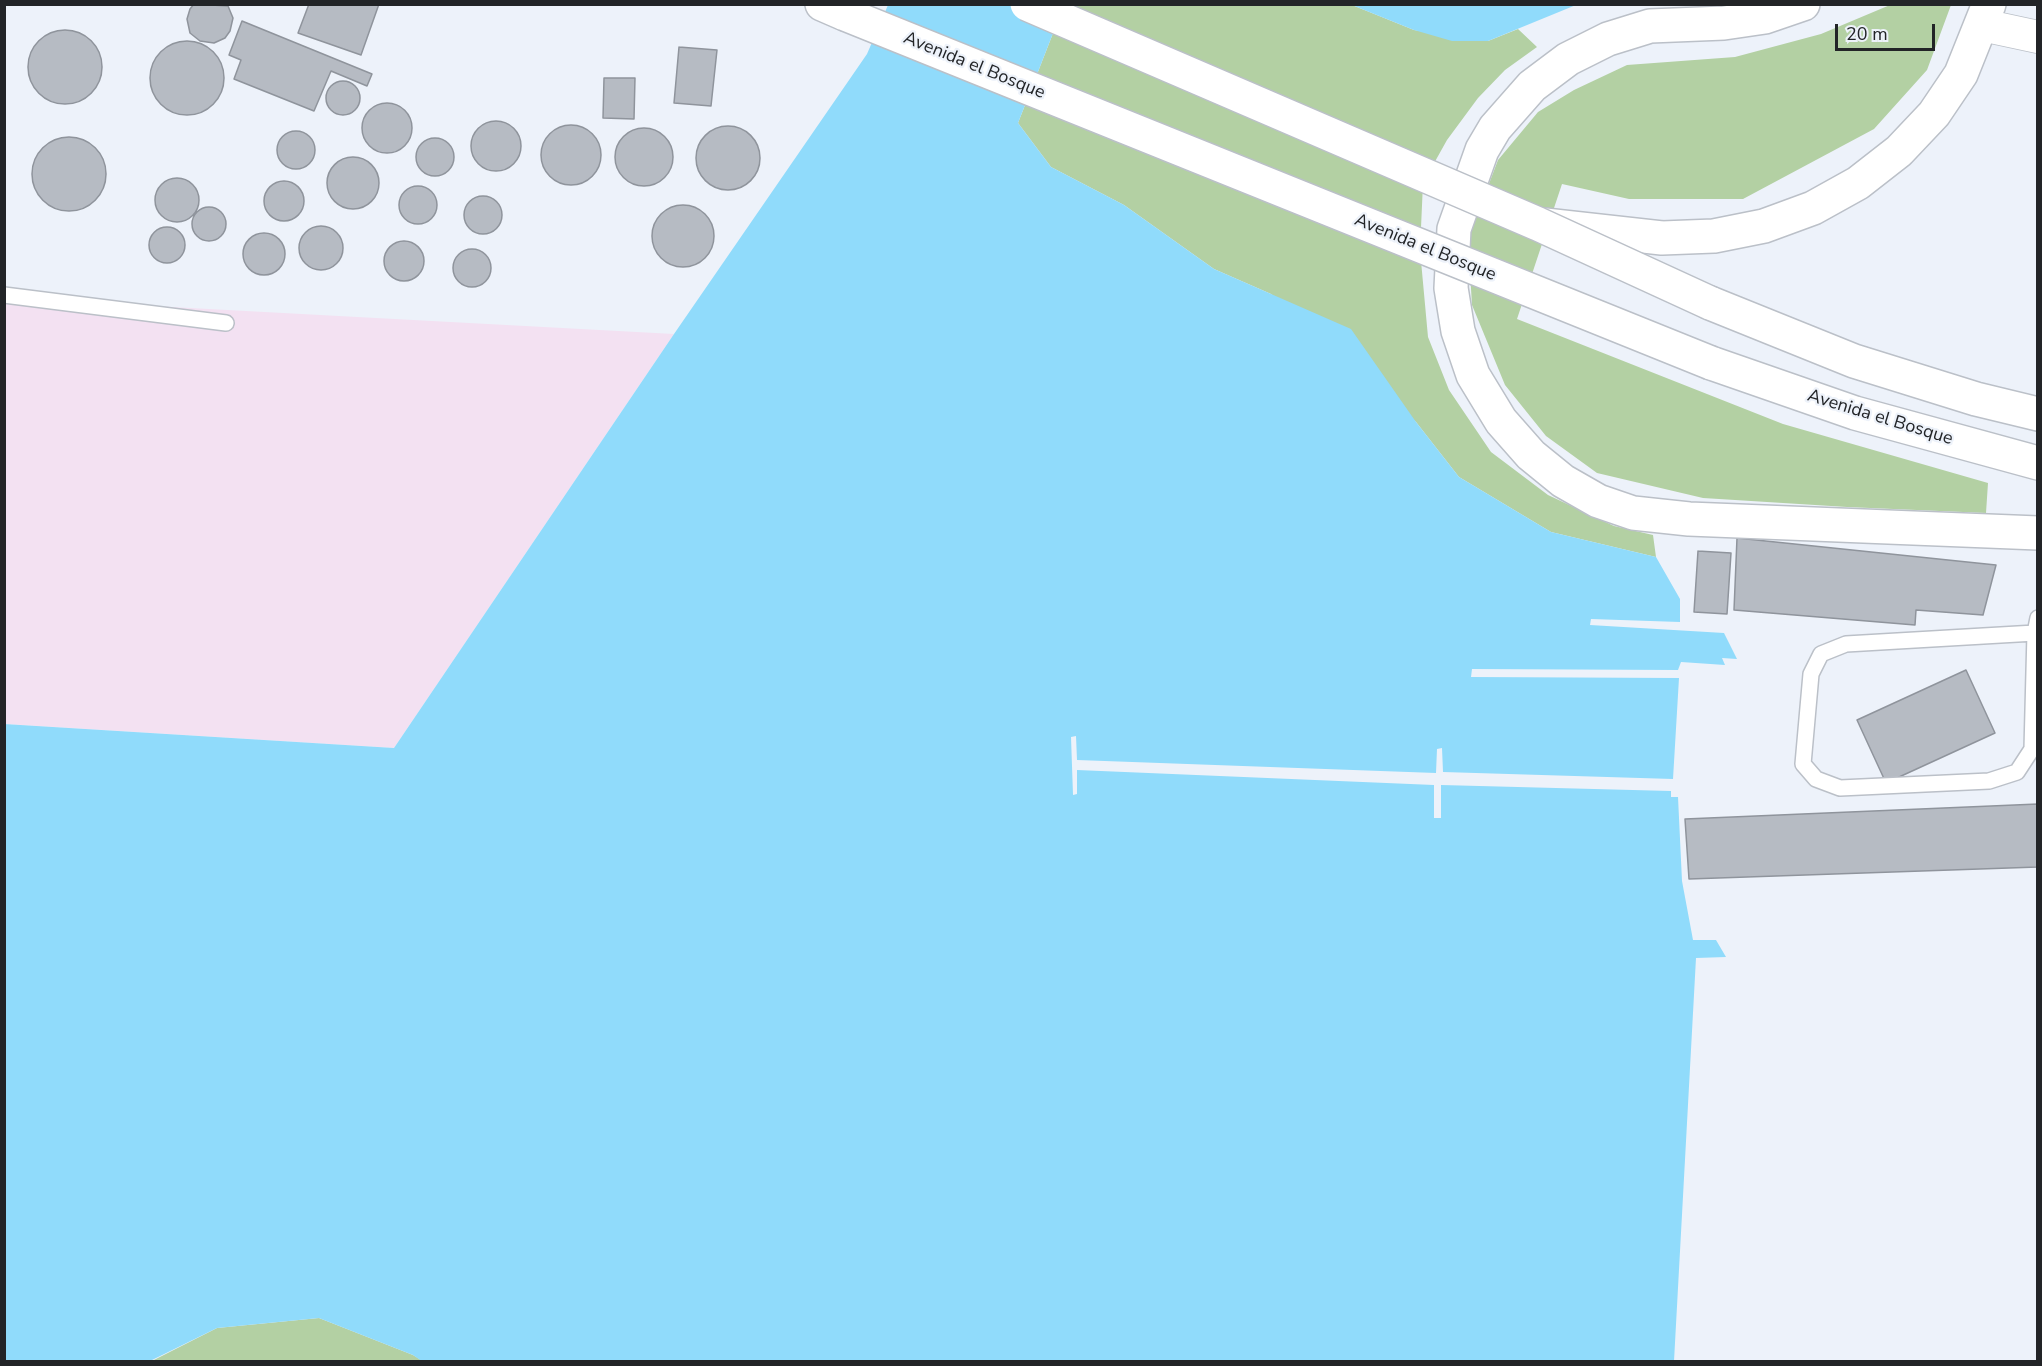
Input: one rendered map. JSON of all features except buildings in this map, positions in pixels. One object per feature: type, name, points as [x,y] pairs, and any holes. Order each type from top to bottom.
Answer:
[{"type":"main road","points":[[1027,4],[1538,224],[1710,303],[1854,362],[1976,399],[2037,414]]},
{"type":"main road","points":[[1803,4],[1765,17],[1724,23],[1650,26],[1608,39],[1568,59],[1532,86],[1495,128],[1482,150],[1454,230],[1451,288],[1458,332],[1473,375],[1501,421],[1532,455],[1563,481],[1598,501],[1633,513],[1689,519],[2037,533]]},
{"type":"main road","name":"Avenida el Bosque","points":[[833,9],[1711,363],[1855,413],[2037,463]]},
{"type":"main road","points":[[1538,224],[1662,238],[1714,236],[1764,226],[1813,208],[1858,183],[1899,151],[1934,114],[1961,74],[1985,15]]},
{"type":"street","points":[[1985,15],[2037,37]]},
{"type":"lane","points":[[4,295],[226,323]]},
{"type":"lane","points":[[2036,625],[2032,748],[2017,772],[1989,781],[1840,788],[1816,779],[1803,764],[1811,674],[1821,654],[1846,644],[2036,625]]},
{"type":"shaded area","points":[[4,298],[674,334],[394,748],[5,724]]},
{"type":"green space","points":[[1064,5],[1352,5],[1414,30],[1488,41],[1518,29],[1537,47],[1505,70],[1478,98],[1447,140],[1423,183],[1420,250],[1428,337],[1449,390],[1491,452],[1548,495],[1614,526],[1653,535],[1656,557],[1551,532],[1459,477],[1416,422],[1271,294],[1214,269],[1124,205],[1051,167],[1018,123]]},
{"type":"green space","points":[[1890,5],[1951,5],[1927,70],[1874,129],[1743,199],[1629,199],[1562,184],[1517,319],[1783,424],[1988,483],[1986,513],[1703,498],[1597,473],[1546,436],[1505,385],[1472,305],[1468,239],[1498,160],[1538,112],[1574,90],[1627,65],[1735,57],[1821,34]]},
{"type":"green space","points":[[319,1318],[423,1361],[150,1362],[217,1328]]},
{"type":"water","points":[[888,5],[1064,5],[1018,123],[1051,167],[1124,205],[1214,269],[1351,329],[1416,422],[1459,477],[1551,532],[1656,557],[1680,599],[1680,622],[1591,619],[1590,625],[1724,633],[1737,659],[1722,658],[1725,665],[1681,662],[1678,670],[1472,669],[1471,677],[1679,678],[1673,779],[1443,772],[1442,748],[1437,749],[1436,773],[1077,760],[1076,736],[1071,737],[1073,795],[1077,794],[1077,770],[1434,785],[1434,818],[1441,818],[1441,785],[1671,791],[1671,797],[1678,797],[1682,881],[1693,940],[1716,940],[1726,957],[1696,958],[1674,1361],[423,1362],[413,1355],[319,1318],[217,1328],[150,1361],[5,1361],[4,724],[394,748],[867,54]]},
{"type":"water","points":[[1352,5],[1576,5],[1488,41],[1452,41],[1414,30]]}]
